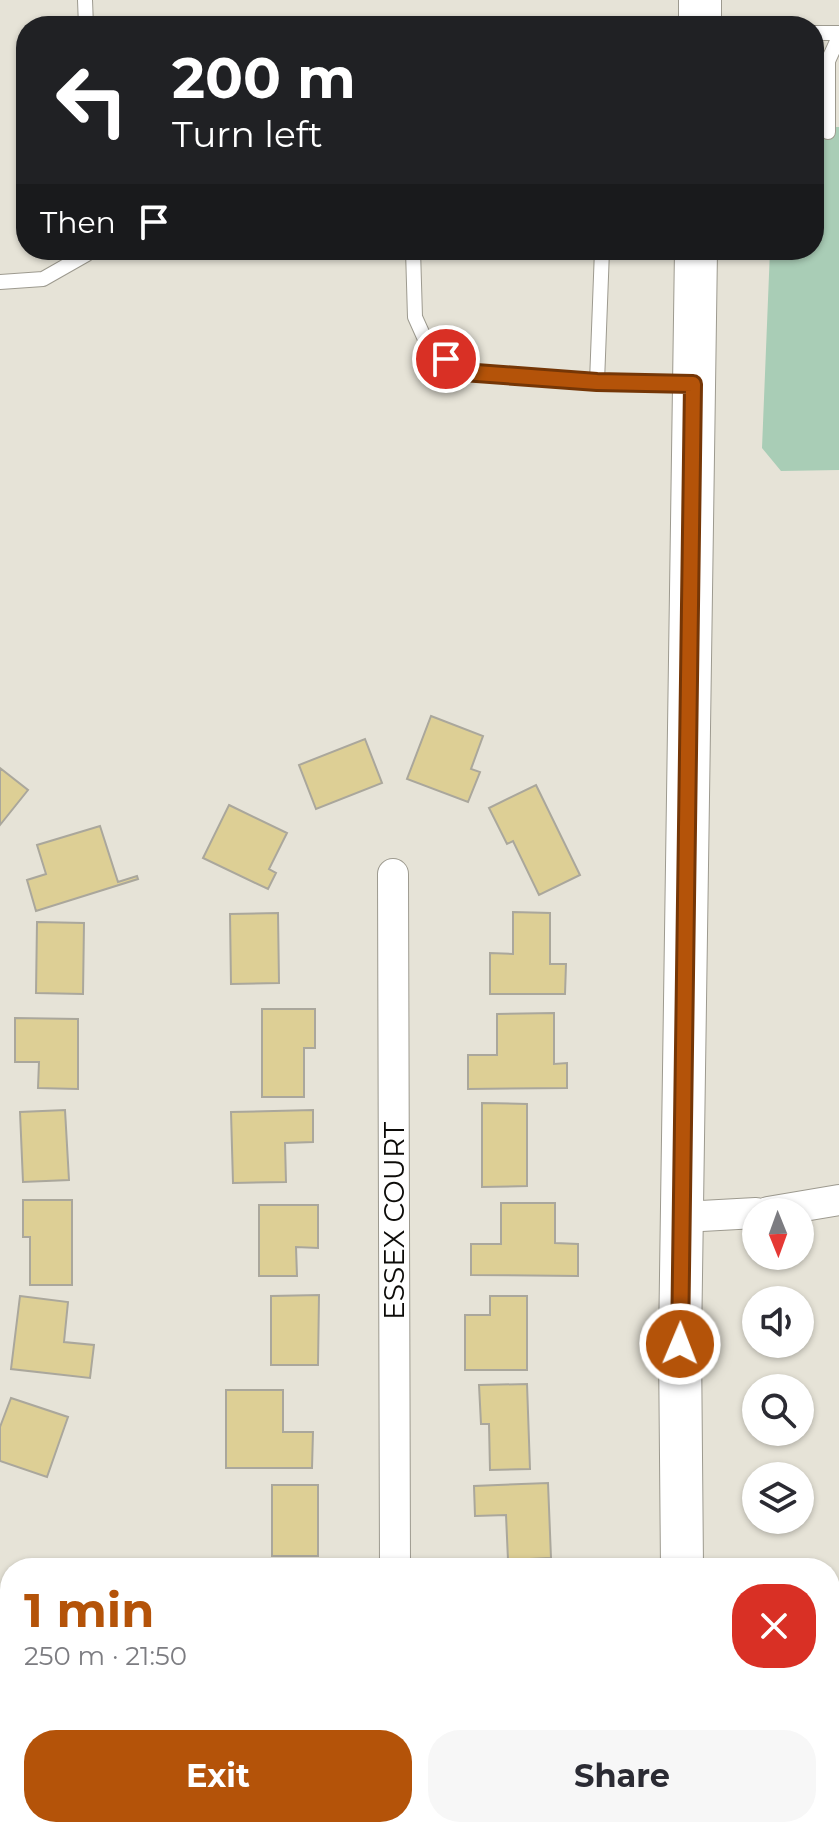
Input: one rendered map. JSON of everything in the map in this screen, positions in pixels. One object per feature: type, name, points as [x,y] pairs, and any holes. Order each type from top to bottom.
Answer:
[{"type":"main road","points":[[682,1558],[680,1344],[696,260]]},
{"type":"street","name":"ESSEX COURT","points":[[393,874],[395,1558]]},
{"type":"street","points":[[814,1204],[839,1200]]},
{"type":"street","points":[[683,1217],[742,1214]]},
{"type":"street","points":[[558,1838],[684,1838]]},
{"type":"lane","points":[[824,57],[839,35]]},
{"type":"lane","points":[[824,91],[828,132]]},
{"type":"lane","points":[[0,282],[43,279],[76,260]]},
{"type":"lane","points":[[413,260],[415,317],[428,346],[463,372],[597,382],[693,384]]},
{"type":"lane","points":[[597,382],[602,260]]},
{"type":"green space","points":[[824,127],[839,127],[839,470],[781,471],[762,448],[770,260],[824,260]]},
{"type":"building","points":[[431,716],[483,736],[471,769],[480,772],[468,802],[407,779]]},
{"type":"building","points":[[365,739],[382,783],[316,809],[299,765]]},
{"type":"building","points":[[0,768],[28,790],[0,825]]},
{"type":"building","points":[[536,785],[580,875],[539,895],[513,841],[507,844],[489,808]]},
{"type":"building","points":[[229,805],[287,833],[269,869],[276,873],[268,889],[203,858]]},
{"type":"building","points":[[100,826],[118,882],[137,876],[138,879],[36,911],[27,880],[46,874],[37,845]]},
{"type":"building","points":[[513,912],[550,913],[550,964],[566,964],[565,994],[490,994],[490,953],[513,954]]},
{"type":"building","points":[[278,913],[279,983],[231,984],[230,914]]},
{"type":"building","points":[[37,922],[84,923],[83,994],[36,993]]},
{"type":"building","points":[[262,1009],[315,1009],[315,1048],[304,1048],[304,1097],[262,1097]]},
{"type":"building","points":[[554,1013],[554,1064],[567,1063],[567,1088],[468,1089],[468,1055],[497,1055],[497,1014]]},
{"type":"building","points":[[15,1018],[78,1019],[78,1089],[38,1088],[39,1062],[15,1062]]},
{"type":"building","points":[[482,1103],[527,1104],[527,1186],[482,1187]]},
{"type":"building","points":[[65,1110],[69,1180],[23,1182],[20,1112]]},
{"type":"building","points":[[313,1110],[313,1142],[285,1143],[286,1182],[233,1183],[231,1112]]},
{"type":"building","points":[[23,1200],[72,1200],[72,1285],[30,1285],[30,1237],[23,1237]]},
{"type":"building","points":[[501,1203],[555,1203],[555,1243],[578,1244],[578,1276],[471,1275],[471,1244],[501,1244]]},
{"type":"building","points":[[259,1205],[318,1205],[318,1248],[296,1247],[297,1276],[259,1276]]},
{"type":"building","points":[[319,1295],[318,1365],[271,1365],[271,1296]]},
{"type":"building","points":[[20,1296],[68,1302],[64,1342],[94,1345],[90,1378],[11,1369]]},
{"type":"building","points":[[490,1296],[527,1296],[527,1370],[465,1370],[465,1315],[490,1315]]},
{"type":"building","points":[[527,1384],[530,1469],[490,1470],[489,1424],[481,1424],[479,1385]]},
{"type":"building","points":[[226,1390],[283,1390],[283,1432],[313,1432],[312,1468],[226,1468]]},
{"type":"building","points":[[11,1398],[68,1417],[47,1477],[0,1461],[0,1427]]},
{"type":"building","points":[[548,1483],[551,1558],[508,1558],[506,1515],[475,1516],[474,1486]]},
{"type":"building","points":[[272,1485],[318,1485],[318,1556],[272,1556]]},
{"type":"route","points":[[446,359],[463,372],[597,382],[693,384],[680,1344]]}]
